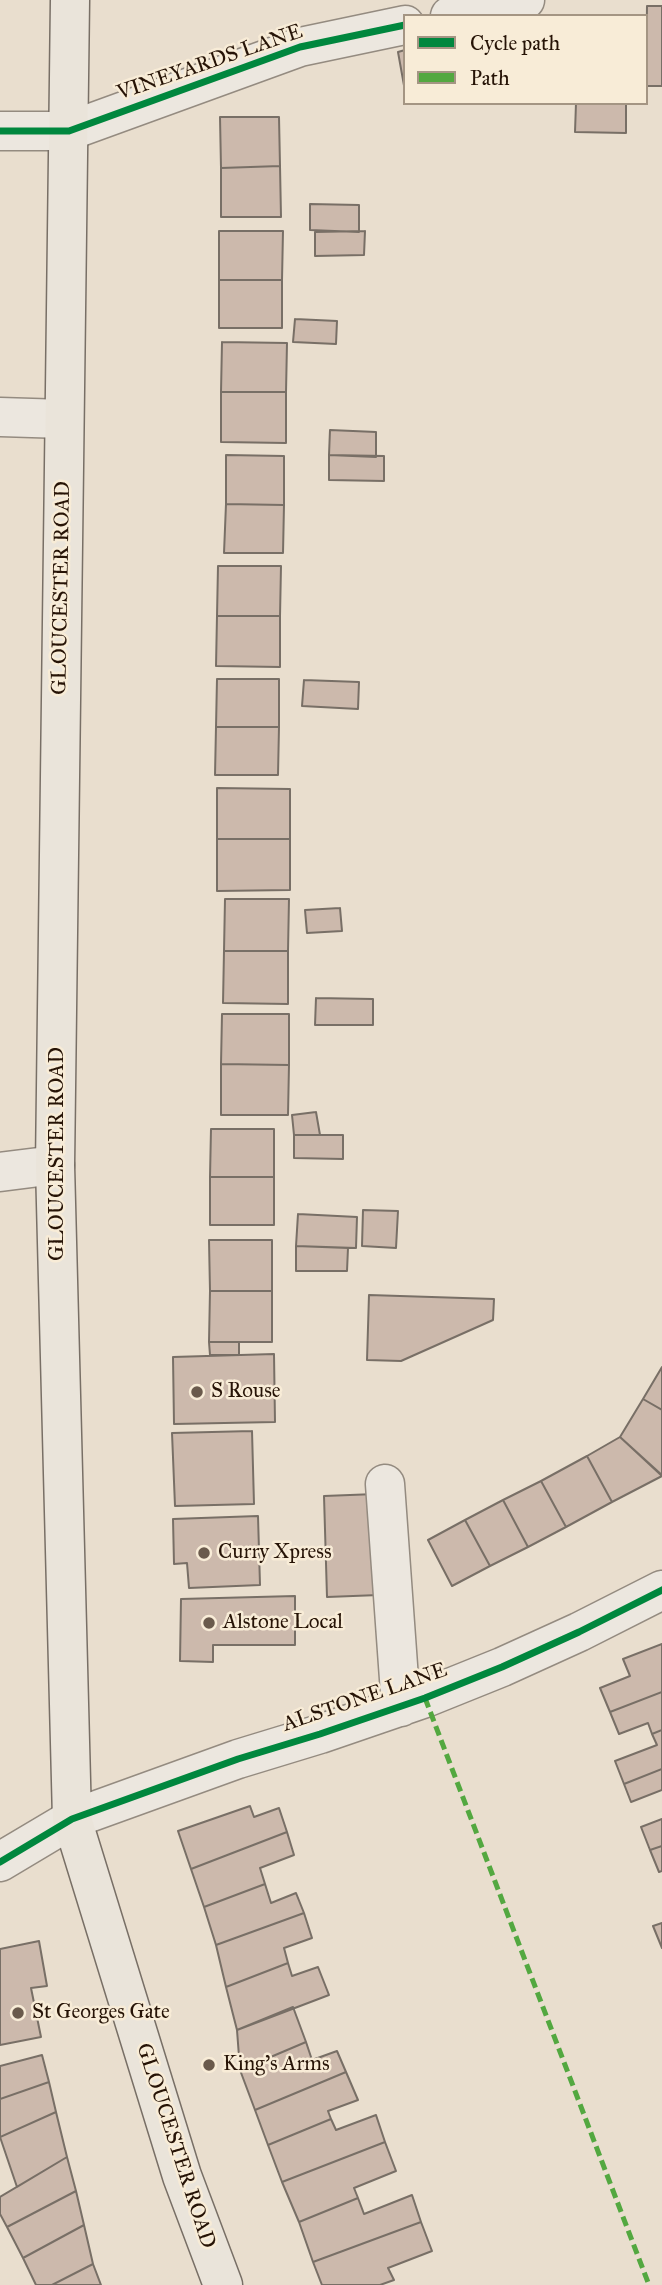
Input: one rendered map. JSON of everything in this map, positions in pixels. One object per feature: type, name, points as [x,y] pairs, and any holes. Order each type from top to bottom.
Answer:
[{"type":"main road","name":"GLOUCESTER ROAD","points":[[70,0],[55,1165],[72,1819],[182,2176],[223,2285]]},
{"type":"street","points":[[459,14],[525,0]]},
{"type":"street","name":"VINEYARDS LANE","points":[[0,131],[69,131],[300,47],[403,25]]},
{"type":"street","points":[[0,417],[64,419]]},
{"type":"street","points":[[0,1172],[55,1165]]},
{"type":"street","points":[[385,1484],[401,1707]]},
{"type":"street","name":"ALSTONE LANE","points":[[0,1862],[72,1819],[238,1759],[401,1707],[524,1657],[662,1590]]},
{"type":"building","points":[[647,6],[662,6],[662,86],[648,86]]},
{"type":"building","points":[[403,51],[403,80],[398,52]]},
{"type":"building","points":[[576,105],[626,105],[626,133],[575,132]]},
{"type":"building","points":[[220,117],[279,117],[280,166],[221,168]]},
{"type":"building","points":[[280,166],[281,217],[221,217],[221,168]]},
{"type":"building","points":[[310,204],[359,205],[359,232],[310,230]]},
{"type":"building","points":[[219,231],[283,231],[282,280],[219,280]]},
{"type":"building","points":[[365,231],[364,255],[315,256],[315,232]]},
{"type":"building","points":[[219,280],[282,280],[282,328],[219,328]]},
{"type":"building","points":[[295,319],[337,321],[336,344],[293,342]]},
{"type":"building","points":[[222,342],[287,343],[286,392],[221,392]]},
{"type":"building","points":[[221,392],[286,392],[286,443],[221,442]]},
{"type":"building","points":[[330,430],[376,432],[376,457],[329,455]]},
{"type":"building","points":[[226,455],[284,456],[284,505],[226,504]]},
{"type":"building","points":[[329,455],[384,456],[384,481],[329,480]]},
{"type":"building","points":[[226,504],[284,505],[283,553],[224,553]]},
{"type":"building","points":[[218,566],[281,566],[280,616],[217,616]]},
{"type":"building","points":[[217,616],[280,616],[280,667],[216,666]]},
{"type":"building","points":[[217,679],[279,679],[279,727],[216,727]]},
{"type":"building","points":[[304,680],[359,682],[358,709],[302,706]]},
{"type":"building","points":[[216,727],[279,727],[278,775],[215,775]]},
{"type":"building","points":[[217,788],[290,789],[290,839],[217,839]]},
{"type":"building","points":[[217,839],[290,839],[290,890],[217,891]]},
{"type":"building","points":[[225,899],[289,899],[288,951],[224,951]]},
{"type":"building","points":[[340,908],[342,931],[307,933],[305,910]]},
{"type":"building","points":[[224,951],[288,951],[288,1004],[223,1003]]},
{"type":"building","points":[[316,998],[373,999],[373,1025],[315,1025]]},
{"type":"building","points":[[222,1014],[289,1014],[289,1065],[221,1064]]},
{"type":"building","points":[[221,1064],[289,1065],[288,1115],[221,1115]]},
{"type":"building","points":[[316,1112],[320,1135],[294,1135],[292,1115]]},
{"type":"building","points":[[211,1129],[274,1129],[274,1177],[210,1177]]},
{"type":"building","points":[[294,1135],[343,1135],[343,1159],[294,1158]]},
{"type":"building","points":[[210,1177],[274,1177],[274,1225],[210,1225]]},
{"type":"building","points":[[363,1210],[398,1211],[396,1248],[362,1246]]},
{"type":"building","points":[[298,1214],[357,1217],[356,1248],[296,1246]]},
{"type":"building","points":[[209,1240],[272,1240],[272,1291],[210,1291]]},
{"type":"building","points":[[296,1246],[348,1248],[347,1271],[296,1271]]},
{"type":"building","points":[[210,1291],[272,1291],[272,1342],[209,1342]]},
{"type":"building","points":[[369,1295],[494,1299],[493,1320],[401,1361],[367,1360]]},
{"type":"building","points":[[209,1342],[239,1342],[239,1355],[210,1355]]},
{"type":"building","points":[[274,1354],[275,1422],[174,1424],[173,1357]]},
{"type":"building","points":[[662,1367],[662,1410],[643,1399]]},
{"type":"building","points":[[643,1399],[662,1410],[662,1475],[620,1437]]},
{"type":"building","points":[[252,1431],[254,1504],[175,1506],[172,1433]]},
{"type":"building","points":[[620,1437],[662,1476],[612,1502],[587,1456]]},
{"type":"building","points":[[587,1456],[612,1502],[566,1527],[541,1481]]},
{"type":"building","points":[[541,1481],[566,1527],[528,1547],[503,1500]]},
{"type":"building","points":[[376,1494],[379,1595],[327,1597],[324,1496]]},
{"type":"building","points":[[503,1500],[528,1547],[490,1566],[465,1520]]},
{"type":"building","points":[[258,1516],[260,1585],[189,1588],[187,1563],[174,1564],[173,1519]]},
{"type":"building","points":[[465,1520],[490,1566],[452,1586],[428,1540]]},
{"type":"building","points":[[295,1596],[295,1645],[213,1645],[213,1662],[180,1661],[181,1599]]},
{"type":"building","points":[[662,1644],[662,1692],[610,1712],[600,1688],[630,1676],[623,1659]]},
{"type":"building","points":[[662,1692],[662,1730],[652,1734],[648,1723],[619,1734],[610,1712]]},
{"type":"building","points":[[662,1730],[662,1769],[624,1784],[615,1761],[657,1745],[652,1734]]},
{"type":"building","points":[[662,1769],[662,1790],[631,1802],[624,1784]]},
{"type":"building","points":[[250,1806],[254,1817],[279,1808],[287,1832],[191,1869],[178,1831]]},
{"type":"building","points":[[662,1819],[662,1846],[650,1850],[641,1827]]},
{"type":"building","points":[[287,1832],[294,1855],[260,1868],[265,1884],[204,1907],[191,1869]]},
{"type":"building","points":[[662,1846],[662,1871],[659,1872],[650,1850]]},
{"type":"building","points":[[265,1884],[271,1903],[296,1893],[304,1913],[216,1945],[204,1907]]},
{"type":"building","points":[[304,1913],[312,1938],[284,1948],[288,1963],[226,1987],[216,1945]]},
{"type":"building","points":[[662,1923],[662,1948],[653,1926]]},
{"type":"building","name":"St Georges Gate","points":[[39,1941],[47,1986],[31,1988],[41,2037],[0,2045],[0,1949]]},
{"type":"building","points":[[288,1963],[292,1976],[318,1967],[329,1995],[237,2030],[226,1987]]},
{"type":"building","points":[[293,2007],[306,2042],[240,2070],[237,2030]]},
{"type":"building","points":[[306,2042],[312,2060],[337,2051],[346,2072],[255,2110],[240,2070]]},
{"type":"building","points":[[42,2055],[49,2082],[0,2099],[0,2066]]},
{"type":"building","points":[[346,2072],[358,2100],[328,2111],[331,2119],[268,2145],[255,2110]]},
{"type":"building","points":[[49,2082],[56,2112],[0,2137],[0,2099]]},
{"type":"building","points":[[56,2112],[67,2157],[17,2187],[0,2137]]},
{"type":"building","points":[[376,2115],[385,2142],[282,2182],[268,2145],[331,2119],[336,2130]]},
{"type":"building","points":[[385,2142],[396,2171],[354,2188],[358,2198],[299,2222],[282,2182]]},
{"type":"building","points":[[67,2157],[76,2191],[7,2227],[0,2214],[0,2197]]},
{"type":"building","points":[[76,2191],[84,2225],[23,2258],[7,2227]]},
{"type":"building","points":[[412,2195],[421,2222],[313,2262],[299,2222],[358,2198],[364,2214]]},
{"type":"building","points":[[421,2222],[432,2251],[388,2268],[394,2280],[380,2285],[322,2285],[313,2262]]},
{"type":"building","points":[[84,2225],[93,2264],[52,2285],[36,2285],[23,2258]]},
{"type":"building","points":[[93,2264],[101,2285],[52,2285]]},
{"type":"marked path","points":[[425,1698],[649,2285]]},
{"type":"cycle path","points":[[0,131],[69,131],[300,47],[403,25]]},
{"type":"cycle path","points":[[0,1862],[72,1819],[238,1759],[425,1698],[579,1632],[662,1590]]},
{"type":"place","name":"S Rouse","points":[[197,1392]]},
{"type":"place","name":"Curry Xpress","points":[[204,1553]]},
{"type":"place","name":"Alstone Local","points":[[209,1623]]},
{"type":"place","name":"St Georges Gate","points":[[18,2013]]},
{"type":"place","name":"King's Arms","points":[[209,2065]]}]
